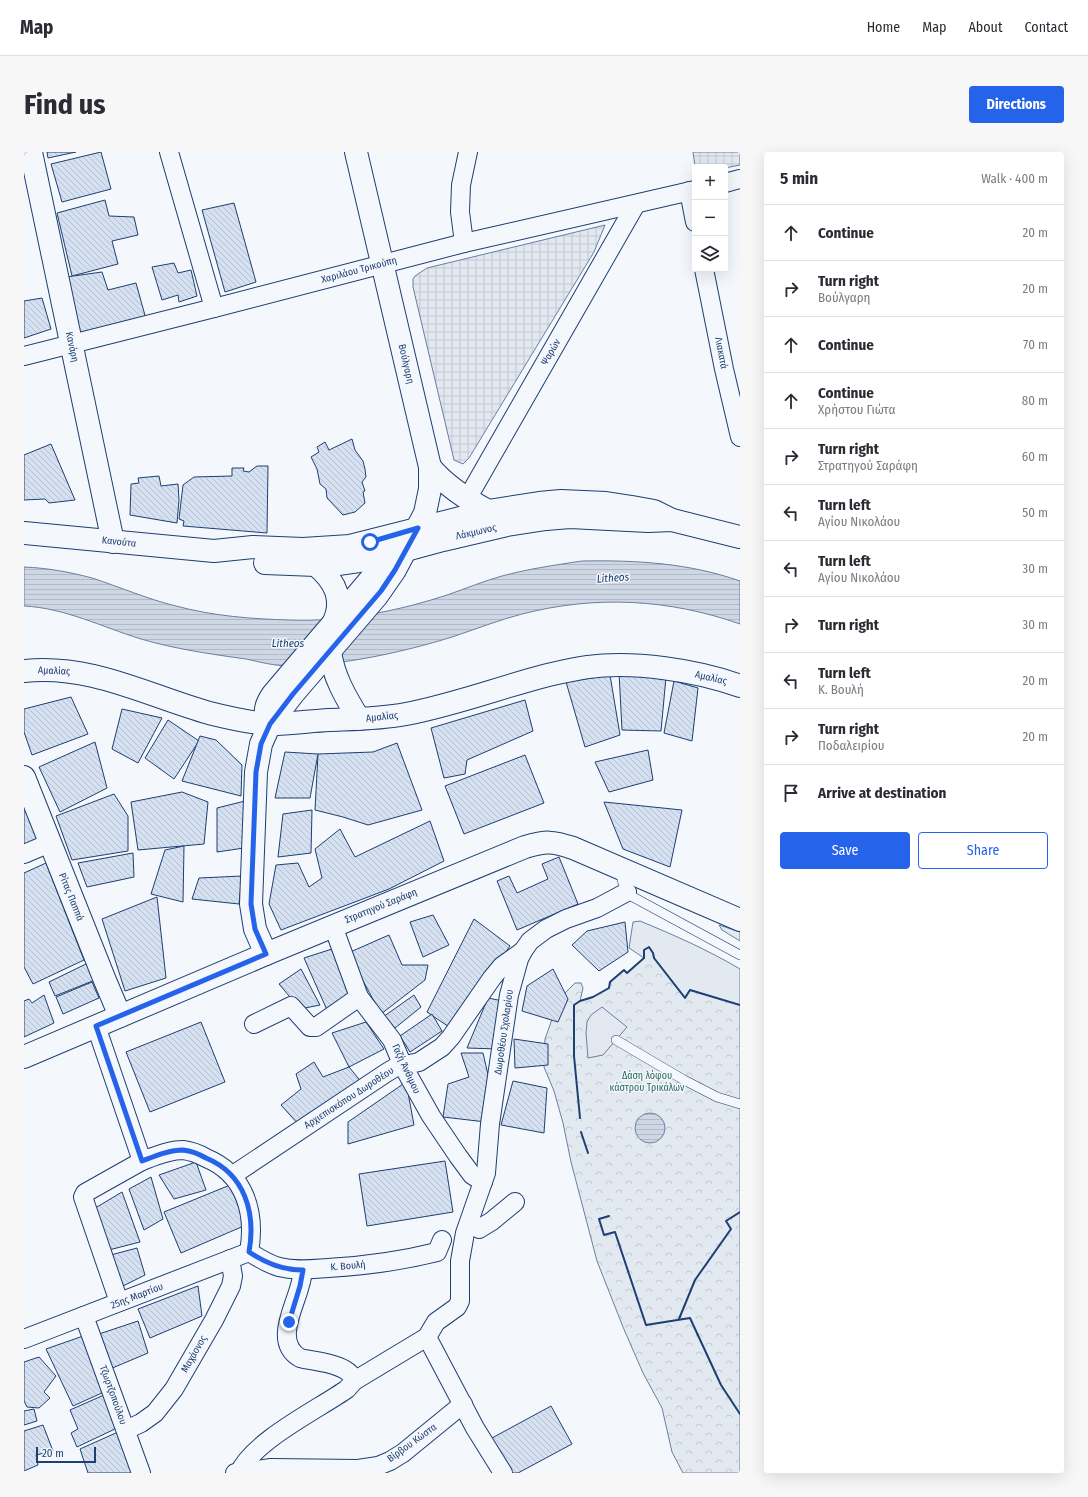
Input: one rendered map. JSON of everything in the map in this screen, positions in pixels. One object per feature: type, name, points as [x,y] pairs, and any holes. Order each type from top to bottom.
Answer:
[{"type":"street","name":"Κανάρη","points":[[31,152],[113,542]]},
{"type":"street","points":[[169,152],[214,308]]},
{"type":"street","name":"Βούλγαρη","points":[[283,694],[330,651],[377,596],[395,570],[426,513],[429,496],[431,480],[430,467],[356,152]]},
{"type":"street","points":[[464,243],[460,212],[461,185],[468,152]]},
{"type":"street","points":[[728,182],[740,179]]},
{"type":"street","name":"Χαριλάου Τρικούπη","points":[[24,356],[464,243],[692,190]]},
{"type":"street","name":"Ψαρών","points":[[467,500],[636,204]]},
{"type":"street","name":"Λιακατά","points":[[705,272],[732,367],[740,437]]},
{"type":"street","points":[[430,467],[439,478],[467,500],[488,512]]},
{"type":"street","points":[[214,551],[253,547],[288,549],[340,548],[370,542],[418,528],[488,512],[539,503],[577,501],[606,503],[654,511],[672,520]]},
{"type":"street","name":"Λάκμωνος","points":[[214,551],[238,560],[252,563],[324,572],[338,564],[374,559],[407,549],[500,526],[570,517],[648,521],[672,520],[740,537]]},
{"type":"street","name":"Κανούτα","points":[[24,533],[214,551]]},
{"type":"street","points":[[266,954],[255,929],[251,904],[256,772],[261,744],[270,724],[266,717],[265,710],[267,702],[283,694],[334,622],[374,575],[407,549]]},
{"type":"street","points":[[324,572],[338,601],[338,608],[334,622]]},
{"type":"street","points":[[330,651],[334,670],[345,696],[360,719]]},
{"type":"street","name":"Αμαλίας","points":[[24,671],[58,669],[78,673],[112,681],[190,708],[239,720],[270,724],[376,719],[406,714],[529,680],[587,667],[628,666],[657,668],[710,676],[740,686]]},
{"type":"street","name":"Ρίτας Παππά","points":[[24,777],[120,1016]]},
{"type":"street","name":"Στρατηγού Σαράφη","points":[[24,1057],[333,926],[525,847],[546,842],[556,842],[574,848],[740,920]]},
{"type":"street","points":[[24,854],[50,843]]},
{"type":"street","name":"Δωροθέου Σχολαρίου","points":[[427,1337],[436,1322],[457,1307],[460,1301],[460,1261],[472,1231],[488,1166],[490,1124],[509,995],[516,967],[523,951],[530,942],[546,929],[566,919],[597,908],[627,892]]},
{"type":"street","name":"Γαζή Άνθιμου","points":[[333,926],[359,997],[392,1040],[403,1066],[424,1106],[472,1175],[483,1182]]},
{"type":"street","name":"Αρχιεπισκόπου Δωροθέου","points":[[233,1175],[386,1073],[396,1067],[419,1062],[442,1047],[451,1037],[502,966],[523,951]]},
{"type":"street","points":[[254,1024],[291,1006],[310,1027],[316,1027],[359,997]]},
{"type":"street","points":[[96,1026],[142,1161]]},
{"type":"street","points":[[119,1302],[82,1197],[85,1193],[142,1161],[171,1152],[182,1150],[189,1151],[219,1164],[233,1175],[250,1212],[252,1235],[249,1252]]},
{"type":"street","points":[[472,1231],[492,1221],[515,1202]]},
{"type":"street","name":"Κ. Βουλή","points":[[249,1252],[274,1266],[293,1270],[303,1270],[361,1266],[418,1257],[436,1252],[442,1240]]},
{"type":"street","name":"25ης Μαρτίου","points":[[24,1340],[249,1252]]},
{"type":"street","name":"Μαχάονος","points":[[126,1430],[141,1423],[155,1413],[174,1389],[214,1320],[231,1286],[233,1276],[230,1259]]},
{"type":"street","points":[[303,1270],[300,1286],[288,1326],[290,1347],[300,1358],[345,1369],[352,1374],[354,1380]]},
{"type":"street","name":"Τζωρτζοπούλου","points":[[84,1316],[141,1473]]},
{"type":"street","points":[[238,1473],[245,1461],[253,1452],[347,1389],[354,1380],[427,1337],[478,1433],[503,1473]]},
{"type":"street","name":"Βίρβου Κώστα","points":[[238,1473],[271,1468],[358,1469],[378,1466],[403,1453],[463,1404]]},
{"type":"lane","points":[[622,870],[622,880],[627,892],[645,905],[740,955]]},
{"type":"lane","points":[[616,1040],[684,1080],[717,1097],[740,1104]]},
{"type":"green space","points":[[640,921],[716,955],[740,969],[740,1005],[690,991],[685,998],[654,958],[653,953],[644,958],[629,948],[633,922]]},
{"type":"green space","points":[[719,925],[740,932],[740,941],[722,930]]},
{"type":"green space","name":"Δάση λόφου κάστρου Τρικάλων","points":[[649,947],[654,958],[685,997],[690,990],[740,1005],[740,1473],[683,1473],[672,1452],[662,1408],[643,1373],[597,1261],[571,1162],[563,1123],[554,1091],[544,1067],[545,1039],[555,1011],[565,993],[575,983],[581,983],[583,988],[580,1001],[593,997],[609,988],[610,982],[624,970],[627,973],[644,958],[644,950]]},
{"type":"shaded area","points":[[693,152],[740,152],[740,165],[728,167],[728,164],[695,164]]},
{"type":"shaded area","points":[[605,225],[594,252],[469,458],[463,464],[454,460],[413,287],[413,279],[427,268]]},
{"type":"shaded area","points":[[602,1007],[627,1027],[603,1055],[588,1058],[586,1033],[587,1022],[591,1015]]},
{"type":"water","name":"Litheos","points":[[582,561],[642,562],[682,566],[740,581],[740,624],[686,609],[659,605],[632,602],[577,604],[522,614],[452,637],[393,653],[329,664],[289,666],[273,665],[167,646],[141,639],[69,614],[54,610],[24,606],[24,567],[50,569],[84,576],[155,600],[218,615],[275,620],[310,620],[351,617],[411,606],[502,576],[532,569]]},
{"type":"water","points":[[650,1113],[661,1117],[665,1128],[661,1139],[650,1143],[639,1139],[635,1128],[639,1117]]},
{"type":"building","points":[[47,152],[76,152],[48,158]]},
{"type":"building","points":[[101,152],[111,189],[62,202],[51,164]]},
{"type":"building","points":[[105,200],[109,216],[134,217],[138,235],[112,241],[118,264],[72,276],[57,213]]},
{"type":"building","points":[[234,203],[256,282],[225,292],[202,210]]},
{"type":"building","points":[[174,263],[178,273],[191,270],[197,296],[179,302],[178,295],[162,300],[152,267]]},
{"type":"building","points":[[102,272],[108,290],[136,283],[146,319],[77,337],[66,277]]},
{"type":"building","points":[[42,298],[51,329],[24,338],[24,301]]},
{"type":"building","points":[[352,439],[355,450],[363,461],[365,469],[366,477],[362,482],[365,491],[363,492],[365,503],[355,512],[343,515],[327,498],[326,489],[320,484],[317,469],[311,457],[319,452],[317,447],[325,442],[329,450]]},
{"type":"building","points":[[51,444],[75,500],[49,503],[45,499],[24,500],[24,455]]},
{"type":"building","points":[[257,466],[268,466],[267,533],[183,526],[184,521],[179,519],[183,485],[194,477],[232,476],[232,468],[244,468],[243,471],[249,472]]},
{"type":"building","points":[[159,476],[161,486],[178,484],[179,500],[177,523],[130,515],[131,484],[139,483],[138,478]]},
{"type":"building","points":[[619,672],[666,677],[661,731],[622,730]]},
{"type":"building","points":[[610,675],[620,735],[585,747],[566,682]]},
{"type":"building","points":[[674,681],[698,688],[692,741],[664,733]]},
{"type":"building","points":[[71,697],[88,734],[32,755],[24,732],[24,709]]},
{"type":"building","points":[[525,700],[533,731],[467,760],[465,774],[444,778],[431,728]]},
{"type":"building","points":[[122,709],[162,718],[138,763],[112,749]]},
{"type":"building","points":[[168,720],[199,741],[174,779],[145,758]]},
{"type":"building","points":[[200,736],[216,740],[242,765],[241,796],[182,781]]},
{"type":"building","points":[[95,742],[107,788],[60,812],[39,767]]},
{"type":"building","points":[[397,743],[422,810],[368,825],[315,810],[318,754],[373,752]]},
{"type":"building","points":[[648,750],[653,780],[609,792],[595,762]]},
{"type":"building","points":[[285,752],[318,754],[310,798],[275,798]]},
{"type":"building","points":[[525,755],[544,803],[464,834],[445,786]]},
{"type":"building","points":[[182,792],[208,802],[204,844],[138,850],[131,802]]},
{"type":"building","points":[[114,794],[128,816],[128,851],[72,860],[56,816]]},
{"type":"building","points":[[245,801],[244,848],[217,852],[217,808]]},
{"type":"building","points":[[604,802],[682,810],[670,867],[623,849]]},
{"type":"building","points":[[24,805],[43,838],[24,845]]},
{"type":"building","points":[[312,810],[311,853],[278,857],[283,814]]},
{"type":"building","points":[[430,821],[444,861],[389,889],[281,930],[269,904],[276,865],[298,863],[309,887],[322,878],[315,849],[340,829],[355,857]]},
{"type":"building","points":[[184,846],[183,902],[151,894],[165,850]]},
{"type":"building","points":[[133,853],[134,877],[87,887],[78,863]]},
{"type":"building","points":[[559,857],[578,904],[517,930],[497,881],[509,876],[517,893],[548,879],[542,864]]},
{"type":"building","points":[[46,863],[84,960],[33,984],[24,967],[24,873]]},
{"type":"building","points":[[242,876],[239,904],[192,899],[199,878]]},
{"type":"building","points":[[157,897],[166,978],[125,991],[102,919]]},
{"type":"building","points":[[433,915],[449,945],[423,957],[410,922]]},
{"type":"building","points":[[474,919],[510,946],[452,1029],[427,1012]]},
{"type":"building","points":[[625,922],[628,952],[599,971],[572,945],[587,931]]},
{"type":"building","points":[[389,935],[402,965],[428,965],[425,980],[381,1014],[348,953]]},
{"type":"building","points":[[332,949],[351,998],[327,1010],[304,958]]},
{"type":"building","points":[[88,963],[95,980],[55,996],[49,982]]},
{"type":"building","points":[[301,969],[320,1005],[300,1009],[279,984]]},
{"type":"building","points":[[553,969],[568,999],[558,1022],[522,1011],[527,986]]},
{"type":"building","points":[[92,982],[99,998],[63,1014],[56,997]]},
{"type":"building","points":[[44,995],[54,1023],[24,1037],[24,1001],[29,999],[32,1003]]},
{"type":"building","points":[[414,995],[421,1007],[395,1028],[383,1017]]},
{"type":"building","points":[[488,998],[503,1001],[498,1049],[467,1048]]},
{"type":"building","points":[[432,1014],[442,1031],[410,1052],[400,1036]]},
{"type":"building","points":[[201,1022],[225,1082],[150,1112],[126,1052]]},
{"type":"building","points":[[366,1022],[384,1049],[349,1067],[332,1033]]},
{"type":"building","points":[[514,1039],[548,1044],[548,1065],[515,1068]]},
{"type":"building","points":[[461,1053],[483,1053],[492,1092],[486,1122],[443,1117],[448,1084],[469,1077]]},
{"type":"building","points":[[314,1062],[323,1077],[349,1067],[363,1084],[298,1124],[281,1105],[301,1089],[296,1074]]},
{"type":"building","points":[[513,1081],[547,1088],[544,1133],[501,1125]]},
{"type":"building","points":[[406,1082],[414,1125],[348,1144],[348,1122]]},
{"type":"building","points":[[445,1161],[453,1212],[367,1226],[359,1174]]},
{"type":"building","points":[[196,1162],[206,1190],[174,1199],[159,1175]]},
{"type":"building","points":[[151,1177],[163,1219],[144,1230],[129,1189]]},
{"type":"building","points":[[230,1185],[246,1225],[181,1253],[164,1212]]},
{"type":"building","points":[[122,1192],[140,1242],[101,1252],[92,1210]]},
{"type":"building","points":[[137,1248],[145,1275],[119,1288],[107,1256]]},
{"type":"building","points":[[198,1286],[202,1316],[150,1338],[138,1309]]},
{"type":"building","points":[[138,1321],[148,1353],[110,1369],[99,1334]]},
{"type":"building","points":[[86,1335],[104,1392],[73,1406],[46,1349]]},
{"type":"building","points":[[39,1357],[56,1376],[44,1392],[50,1398],[39,1408],[27,1407],[24,1401],[24,1362]]},
{"type":"building","points":[[104,1395],[117,1428],[77,1447],[71,1433],[78,1429],[70,1410]]},
{"type":"building","points":[[551,1406],[572,1444],[518,1473],[511,1473],[492,1438]]},
{"type":"building","points":[[34,1409],[37,1421],[24,1425],[24,1411]]},
{"type":"building","points":[[43,1425],[53,1451],[36,1455],[38,1465],[24,1471],[24,1431]]},
{"type":"building","points":[[118,1432],[132,1473],[88,1473],[80,1449]]},
{"type":"wall","points":[[580,1118],[574,1056],[574,1005],[609,988],[610,982],[624,970],[627,973],[644,958],[644,950],[649,947],[654,958],[685,998],[690,990],[740,1005]]},
{"type":"wall","points":[[581,1132],[588,1153]]},
{"type":"wall","points":[[679,1319],[695,1280],[731,1229],[726,1221],[740,1212]]},
{"type":"wall","points":[[609,1216],[599,1219],[604,1235],[615,1232],[646,1325],[690,1318],[721,1385],[740,1414]]},
{"type":"route","points":[[289,1322],[300,1286],[303,1270],[293,1270],[274,1266],[249,1252],[252,1235],[250,1212],[233,1175],[225,1168],[196,1153],[182,1150],[166,1153],[142,1161],[96,1026],[266,954],[252,919],[251,904],[256,772],[261,744],[270,724],[293,694],[381,591],[403,557],[418,528],[370,542]]}]
